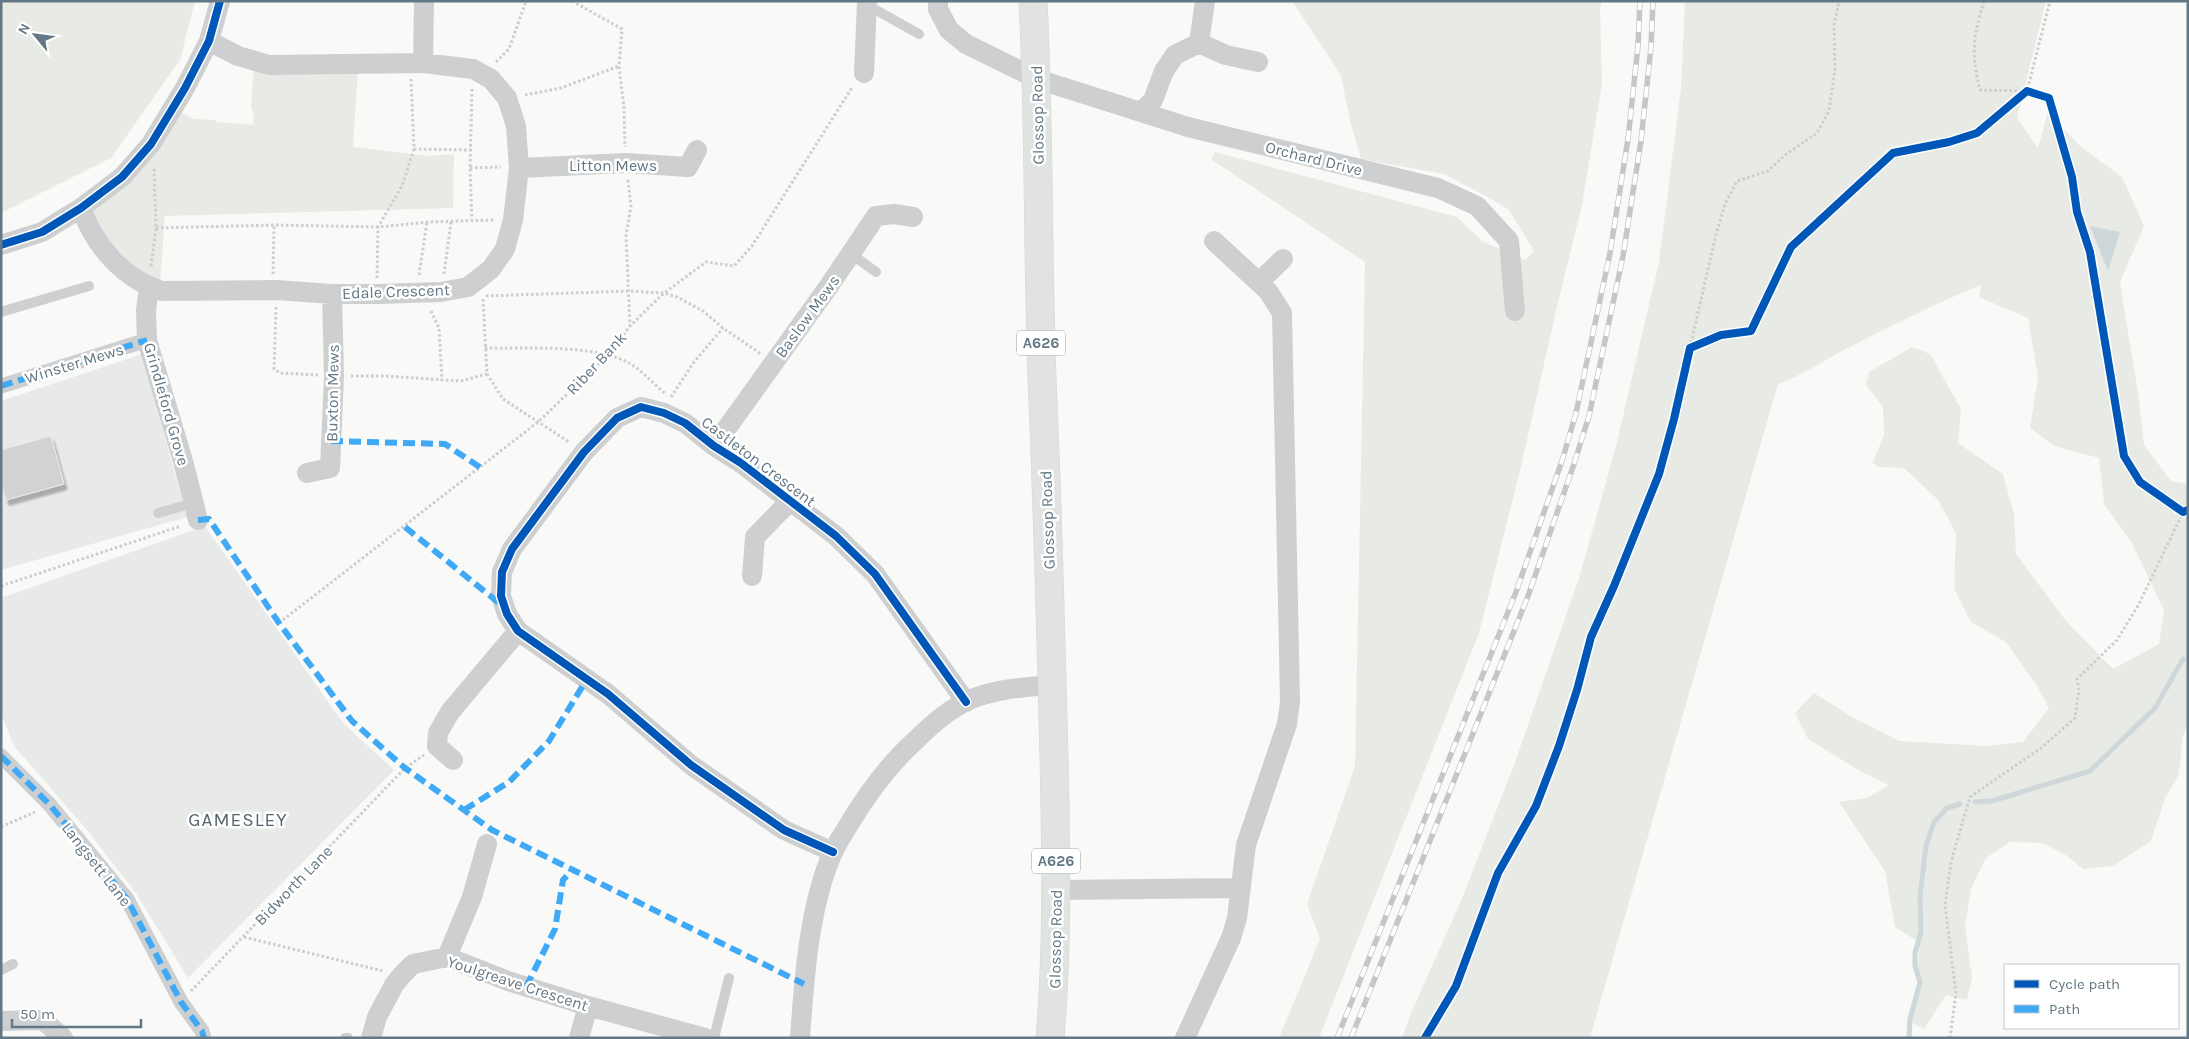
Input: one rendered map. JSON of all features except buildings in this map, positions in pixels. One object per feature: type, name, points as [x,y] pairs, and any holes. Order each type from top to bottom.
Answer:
[{"type":"main road","name":"Glossop Road","points":[[1033,1],[1037,79],[1042,397],[1052,685],[1056,890],[1055,980],[1050,1038]]},
{"type":"street","points":[[1,245],[42,232],[81,208],[122,177],[151,144],[185,88],[209,41],[220,1]]},
{"type":"street","points":[[416,64],[424,1]]},
{"type":"street","name":"Orchard Drive","points":[[938,1],[938,9],[949,30],[966,44],[1037,79],[1188,127],[1438,188],[1477,206],[1509,241],[1515,311]]},
{"type":"street","points":[[1199,42],[1205,1]]},
{"type":"street","points":[[864,73],[867,3]]},
{"type":"street","name":"Edale Crescent","points":[[81,208],[89,229],[105,252],[128,275],[149,287],[162,291],[276,290],[332,294],[426,292],[468,287],[491,269],[505,249],[514,220],[519,168],[516,126],[507,98],[491,79],[473,69],[448,65],[268,65],[238,56],[209,41]]},
{"type":"street","points":[[1199,42],[1226,55],[1258,62]]},
{"type":"street","points":[[1142,111],[1153,100],[1164,71],[1175,55],[1199,42]]},
{"type":"street","name":"Litton Mews","points":[[519,168],[626,163],[688,167],[697,150]]},
{"type":"street","name":"Baslow Mews","points":[[714,446],[876,216],[894,214],[913,217]]},
{"type":"street","points":[[1185,1038],[1231,938],[1240,908],[1240,888],[1246,845],[1287,724],[1290,702],[1282,313],[1268,291],[1214,241]]},
{"type":"street","points":[[1258,282],[1283,259]]},
{"type":"street","name":"Grindleford Grove","points":[[149,287],[146,310],[147,340],[196,512]]},
{"type":"street","name":"Buxton Mews","points":[[308,473],[330,468],[334,376],[332,294]]},
{"type":"street","name":"Winster Mews","points":[[1,386],[147,340]]},
{"type":"street","name":"Castleton Crescent","points":[[833,852],[784,830],[691,764],[608,694],[518,631],[507,614],[501,596],[502,572],[512,549],[558,491],[584,452],[617,418],[641,407],[667,406],[714,446],[741,462],[836,536],[875,574],[966,702]]},
{"type":"street","points":[[752,576],[755,537],[790,502]]},
{"type":"street","points":[[453,760],[437,746],[438,733],[450,712],[518,631]]},
{"type":"street","points":[[800,1038],[804,984],[814,921],[833,852],[868,791],[900,754],[924,732],[966,702],[983,695],[1052,685]]},
{"type":"street","name":"Langsett Lane","points":[[2,757],[50,805],[127,899],[181,1002],[202,1031],[204,1038]]},
{"type":"street","points":[[447,957],[472,897],[487,844]]},
{"type":"street","points":[[1056,890],[1240,888]]},
{"type":"street","name":"Youlgreave Crescent","points":[[371,1038],[377,1017],[394,985],[402,975],[413,964],[447,957],[508,981],[588,1006],[661,1032],[705,1038]]},
{"type":"street","points":[[579,1038],[588,1006]]},
{"type":"street","points":[[1,1021],[43,1020],[63,1038]]},
{"type":"lane","points":[[867,3],[919,34]]},
{"type":"lane","points":[[851,254],[876,272]]},
{"type":"lane","points":[[1,312],[89,286]]},
{"type":"lane","points":[[158,513],[196,512]]},
{"type":"lane","points":[[1,970],[13,964]]},
{"type":"lane","points":[[714,1038],[729,978]]},
{"type":"path","points":[[482,75],[509,50],[526,1]]},
{"type":"path","points":[[1692,350],[1716,234],[1725,204],[1737,181],[1768,171],[1785,155],[1817,133],[1830,111],[1835,69],[1834,25],[1839,1]]},
{"type":"path","points":[[1984,1],[1974,32],[1974,69],[1980,90],[2031,92]]},
{"type":"path","points":[[2031,92],[2050,1]]},
{"type":"path","points":[[377,294],[378,227],[402,186],[414,149],[412,86],[416,64]]},
{"type":"path","points":[[448,65],[452,76],[472,87],[470,168],[472,220]]},
{"type":"path","points":[[507,98],[561,88],[619,66]]},
{"type":"path","points":[[2020,97],[2031,92]]},
{"type":"path","points":[[149,287],[156,228],[156,181],[151,144]]},
{"type":"path","points":[[414,149],[471,150]]},
{"type":"path","points":[[470,168],[497,167]]},
{"type":"path","points":[[156,228],[274,225],[378,227],[428,222],[514,220]]},
{"type":"path","points":[[428,222],[426,292],[439,328],[442,381]]},
{"type":"path","points":[[426,292],[452,222]]},
{"type":"path","points":[[584,452],[503,399],[487,374],[482,296],[628,291],[664,293],[678,297],[703,311],[723,328],[773,362]]},
{"type":"path","points":[[485,348],[582,351],[609,354],[628,363],[667,406],[694,362],[723,328]]},
{"type":"path","points":[[1950,1038],[1956,993],[1946,905],[1952,862],[1970,797],[2041,748],[2075,718],[2080,689],[2077,679],[2117,640],[2139,604],[2186,511],[2176,507]]},
{"type":"path","points":[[1,586],[196,512]]},
{"type":"path","points":[[1,827],[50,805]]},
{"type":"path","points":[[243,937],[402,975]]},
{"type":"shaded area","points":[[1,1],[195,1],[180,60],[111,158],[1,213]]},
{"type":"shaded area","points":[[1292,1],[1602,1],[1600,8],[1602,84],[1582,205],[1520,471],[1479,633],[1319,1038],[1279,1038],[1320,939],[1307,904],[1355,766],[1365,262],[1211,159],[1215,152],[1457,217],[1482,241],[1525,260],[1534,251],[1509,210],[1484,195],[1444,174],[1361,159],[1350,121],[1341,75]]},
{"type":"shaded area","points":[[1685,1],[2046,1],[2017,118],[2038,148],[2048,112],[2080,146],[2122,177],[2144,226],[2120,282],[2138,393],[2144,445],[2171,481],[2188,484],[2188,724],[2183,736],[2179,774],[2165,798],[2151,841],[2113,866],[2083,869],[2067,856],[2043,843],[2010,842],[1986,858],[1971,889],[1965,926],[1972,978],[1967,1000],[1946,995],[1924,1029],[1911,1022],[1922,982],[1917,966],[1920,943],[1895,927],[1885,871],[1839,802],[1867,798],[1889,785],[1860,771],[1808,739],[1795,713],[1814,693],[1852,717],[1899,741],[1988,746],[2023,742],[2049,708],[2037,686],[2006,642],[1971,622],[1954,589],[1956,533],[1938,500],[1904,468],[1878,467],[1873,462],[1884,435],[1883,407],[1866,385],[1869,372],[1912,347],[1930,354],[1961,409],[1958,443],[2003,474],[2014,514],[2016,554],[2066,621],[2113,669],[2159,644],[2164,610],[2132,543],[2104,504],[2099,458],[2054,446],[2030,428],[2038,378],[2028,318],[1979,297],[1981,285],[1896,324],[1778,384],[1590,1038],[1402,1038],[1411,1013],[1461,901],[1514,765],[1580,575],[1616,446],[1659,262],[1681,88]]},
{"type":"shaded area","points":[[254,65],[358,71],[353,147],[428,156],[454,154],[453,208],[165,216],[160,286],[111,248],[88,211],[177,110],[194,119],[253,125],[254,113],[251,108]]},
{"type":"shaded area","points":[[2090,226],[2120,232],[2108,271]]},
{"type":"shaded area","points":[[142,354],[187,517],[1,570],[1,401]]},
{"type":"shaded area","points":[[205,526],[343,723],[394,770],[188,978],[136,893],[87,830],[14,746],[1,713],[1,598]]},
{"type":"waterway","points":[[1975,802],[1992,801],[2090,771],[2155,708],[2183,659]]},
{"type":"waterway","points":[[1909,1038],[1910,1019],[1920,982],[1915,966],[1915,953],[1921,932],[1920,896],[1926,846],[1934,822],[1947,808],[1960,804]]},
{"type":"railway","points":[[1337,1038],[1516,592],[1562,461],[1576,413],[1610,253],[1628,139],[1638,46],[1640,1]]},
{"type":"railway","points":[[1351,1038],[1528,596],[1589,416],[1623,256],[1641,141],[1651,47],[1653,1]]},
{"type":"marked path","points":[[1,386],[147,340]]},
{"type":"marked path","points":[[331,441],[445,444],[481,468]]},
{"type":"marked path","points":[[198,520],[209,519],[279,623],[352,721],[405,768],[492,830],[804,984]]},
{"type":"marked path","points":[[405,527],[504,607]]},
{"type":"marked path","points":[[464,810],[509,782],[549,741],[587,679]]},
{"type":"marked path","points":[[1,756],[50,805],[127,899],[181,1002],[202,1031],[204,1038]]},
{"type":"marked path","points":[[526,987],[555,929],[563,880],[572,870]]},
{"type":"cycle path","points":[[1,245],[42,232],[81,208],[122,177],[151,144],[185,88],[209,41],[220,1]]},
{"type":"cycle path","points":[[1425,1038],[1456,986],[1498,873],[1536,806],[1559,746],[1591,637],[1614,586],[1659,474],[1690,348],[1721,335],[1751,331],[1791,247],[1893,153],[1949,142],[1977,133],[2027,91],[2049,98],[2072,177],[2077,212],[2090,252],[2124,456],[2140,482],[2183,512],[2188,510]]},
{"type":"cycle path","points":[[833,852],[784,830],[691,765],[608,694],[518,631],[507,614],[501,596],[502,572],[512,549],[584,452],[617,418],[641,407],[664,413],[685,423],[714,446],[741,463],[836,536],[875,574],[966,702]]},
{"type":"district","name":"GAMESLEY","points":[[238,819]]}]
